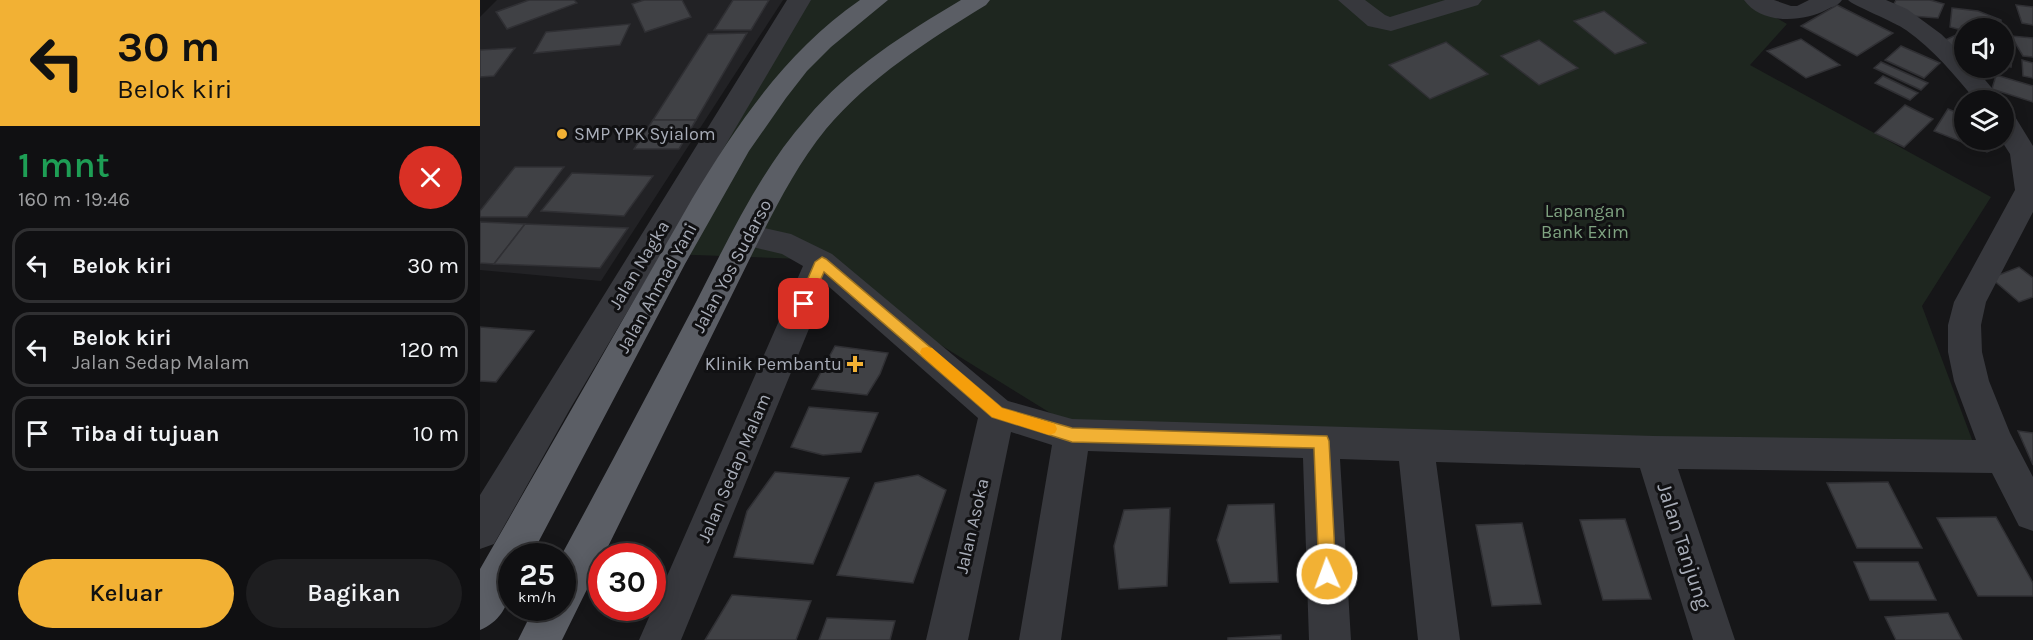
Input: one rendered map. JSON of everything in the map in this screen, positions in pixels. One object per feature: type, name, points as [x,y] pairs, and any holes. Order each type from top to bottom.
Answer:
[{"type":"highway","name":"Jalan Ahmad Yani","points":[[480,609],[673,257],[741,139],[768,103],[828,35],[876,0]]},
{"type":"highway","name":"Jalan Yos Sudarso","points":[[576,568],[747,235],[792,158],[816,124],[844,94],[908,43],[978,0]]},
{"type":"highway","points":[[539,640],[549,621]]},
{"type":"street","name":"Jalan Nagka","points":[[480,531],[491,493],[558,398],[799,0]]},
{"type":"street","points":[[1350,0],[1377,21],[1386,24],[1470,0]]},
{"type":"street","points":[[1755,0],[1779,11],[1795,13],[1803,12],[1830,0]]},
{"type":"street","points":[[1860,0],[1889,9],[1914,25],[1966,73],[1980,90]]},
{"type":"street","points":[[2014,138],[2024,154],[2031,190],[1964,317],[1963,333],[1966,358],[1977,398],[2002,457],[2033,513]]},
{"type":"street","points":[[747,235],[791,245],[822,262],[998,412],[1072,435],[1654,452],[2002,457]]},
{"type":"street","name":"Jalan Sedap Malam","points":[[660,640],[822,262]]},
{"type":"street","name":"Jalan Asoka","points":[[947,640],[998,412]]},
{"type":"street","points":[[1040,640],[1072,435]]},
{"type":"street","points":[[1321,441],[1330,640]]},
{"type":"street","points":[[1416,446],[1439,640]]},
{"type":"street","name":"Jalan Tanjung","points":[[1654,452],[1714,640]]},
{"type":"shaded area","name":"SMP YPK Syialom","points":[[497,0],[529,0],[496,12],[507,29],[576,4],[574,0],[644,0],[632,4],[645,32],[691,17],[682,0],[733,0],[714,30],[751,30],[769,0],[783,0],[601,281],[480,270],[480,263],[600,268],[627,229],[480,222],[480,217],[528,217],[564,168],[515,167],[480,211],[480,77],[494,76],[515,49],[480,50],[480,17]],"holes":[[[629,24],[534,53],[546,32]],[[708,34],[747,34],[679,149],[635,148]],[[573,173],[653,176],[625,215],[541,211]]]},
{"type":"green space","name":"Lapangan Bank Exim","points":[[806,0],[1746,0],[1787,24],[1750,65],[1991,197],[1922,306],[1977,453],[1073,427],[802,259],[641,253]]},
{"type":"building","points":[[529,0],[574,0],[577,3],[507,29],[496,12]]},
{"type":"building","points":[[644,0],[682,0],[691,17],[645,32],[632,4]]},
{"type":"building","points":[[733,0],[769,0],[751,30],[714,30]]},
{"type":"building","points":[[1896,0],[1930,0],[1944,4],[1938,18],[1911,16],[1894,4]]},
{"type":"building","points":[[1837,5],[1893,33],[1857,56],[1801,26]]},
{"type":"building","points":[[2016,5],[2033,7],[2033,25],[2022,23]]},
{"type":"building","points":[[1952,8],[1978,11],[1996,18],[1954,18],[1954,28],[1950,27]]},
{"type":"building","points":[[1604,11],[1646,43],[1615,54],[1574,21]]},
{"type":"building","points":[[630,24],[620,45],[534,53],[546,32]]},
{"type":"building","points":[[747,33],[696,120],[653,120],[708,34]]},
{"type":"building","points":[[1954,36],[1954,51],[1952,50],[1945,40]]},
{"type":"building","points":[[2014,36],[2033,38],[2033,57],[2023,56],[2014,41]]},
{"type":"building","points":[[1801,39],[1840,65],[1806,78],[1767,51]]},
{"type":"building","points":[[1539,40],[1578,68],[1539,85],[1501,56]]},
{"type":"building","points":[[1446,42],[1488,74],[1430,99],[1389,65]]},
{"type":"building","points":[[1901,46],[1940,63],[1924,78],[1885,60]]},
{"type":"building","points":[[515,48],[494,76],[480,77],[480,50]]},
{"type":"building","points":[[2022,60],[2033,63],[2033,78],[2023,76]]},
{"type":"building","points":[[1881,62],[1928,83],[1921,90],[1874,68]]},
{"type":"building","points":[[1883,76],[1918,93],[1910,100],[1875,83]]},
{"type":"building","points":[[1995,78],[2006,78],[2033,86],[2033,102],[2014,96],[2014,90],[1992,89]]},
{"type":"building","points":[[1905,105],[1933,119],[1904,147],[1875,133]]},
{"type":"building","points":[[1948,109],[1954,111],[1954,139],[1934,131]]},
{"type":"building","points":[[653,120],[696,120],[679,149],[634,149]]},
{"type":"building","points":[[515,167],[564,167],[527,217],[480,217],[480,211]]},
{"type":"building","points":[[572,173],[653,176],[624,216],[541,211]]},
{"type":"building","points":[[480,222],[525,224],[494,264],[480,263]]},
{"type":"building","points":[[525,224],[628,228],[600,268],[494,264]]},
{"type":"building","points":[[2019,267],[2033,278],[2033,297],[2019,302],[1991,278]]},
{"type":"building","points":[[480,327],[534,331],[496,382],[480,381]]},
{"type":"building","name":"Klinik Pembantu","points":[[835,346],[888,353],[880,374],[867,395],[812,389]]},
{"type":"building","points":[[809,407],[878,413],[861,452],[823,455],[791,447]]},
{"type":"building","points":[[2018,431],[2033,433],[2033,465]]},
{"type":"building","points":[[775,472],[849,478],[813,564],[734,557],[747,511]]},
{"type":"building","points":[[918,475],[946,490],[913,583],[837,575],[875,483]]},
{"type":"building","points":[[1888,482],[1922,548],[1857,548],[1827,483]]},
{"type":"building","points":[[1274,504],[1278,582],[1230,583],[1217,540],[1228,505]]},
{"type":"building","points":[[1170,508],[1167,586],[1119,589],[1114,546],[1124,510]]},
{"type":"building","points":[[1996,517],[2033,583],[2033,596],[1978,596],[1937,518]]},
{"type":"building","points":[[1625,519],[1651,599],[1603,600],[1580,520]]},
{"type":"building","points":[[1522,523],[1541,604],[1492,606],[1476,525]]},
{"type":"building","points":[[1854,562],[1918,562],[1936,600],[1870,600]]},
{"type":"building","points":[[732,595],[811,601],[796,640],[705,640]]},
{"type":"building","points":[[1948,613],[1962,640],[1896,640],[1885,617]]},
{"type":"building","points":[[827,618],[895,621],[890,640],[819,640]]},
{"type":"building","points":[[1281,635],[1281,640],[1228,640],[1228,638]]},
{"type":"slow traffic","points":[[927,352],[998,412],[1049,429]]},
{"type":"place","name":"SMP YPK Syialom","points":[[562,134]]},
{"type":"place","name":"Klinik Pembantu","points":[[855,364]]},
{"type":"route","points":[[804,304],[822,262],[998,412],[1072,435],[1321,441],[1327,574]]}]
